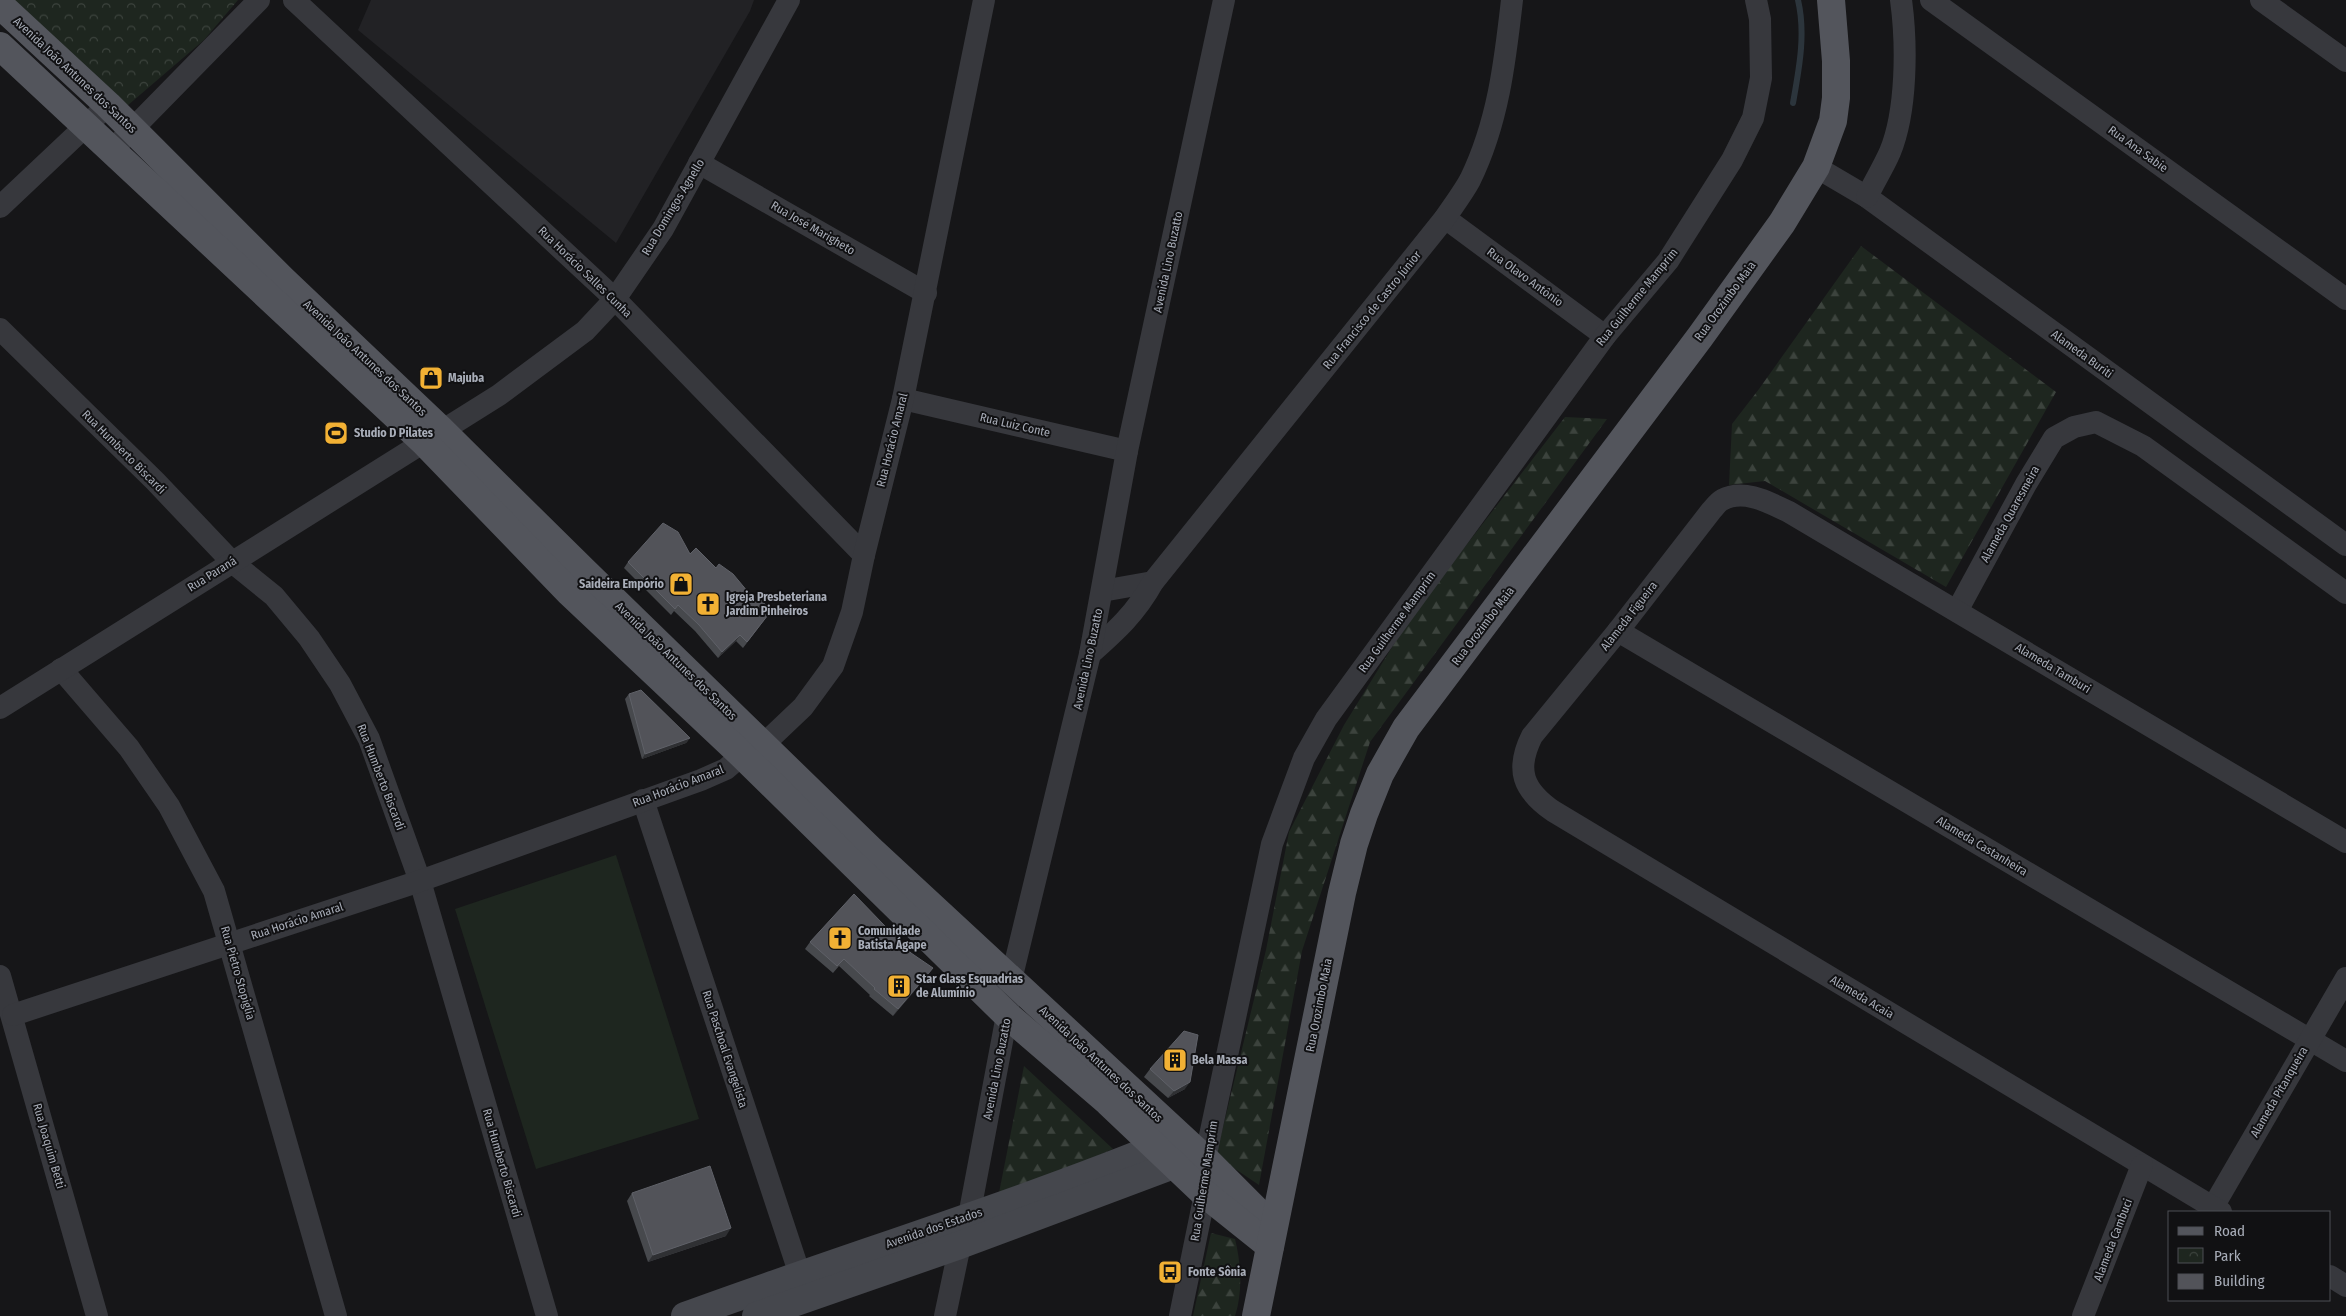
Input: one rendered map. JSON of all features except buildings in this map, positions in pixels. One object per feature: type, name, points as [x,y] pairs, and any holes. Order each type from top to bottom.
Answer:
[{"type":"main road","name":"Rua Orozimbo Maia","points":[[1256,1316],[1342,893],[1364,814],[1380,774],[1406,728],[1782,223],[1816,167],[1833,121],[1836,98],[1836,61],[1831,0]]},
{"type":"main road","name":"Avenida João Antunes dos Santos","points":[[0,5],[132,128],[283,280],[433,436],[569,592],[753,750],[1011,980],[1196,1151],[1272,1237]]},
{"type":"main road","name":"Avenida João Antunes dos Santos","points":[[0,46],[112,150],[433,436]]},
{"type":"main road","name":"Avenida João Antunes dos Santos","points":[[753,750],[1007,1015],[1108,1102],[1205,1194],[1272,1237]]},
{"type":"main road","name":"Avenida dos Estados","points":[[756,1316],[803,1286],[969,1216],[1080,1178],[1164,1156],[1196,1151]]},
{"type":"main road","name":"Avenida dos Estados","points":[[685,1316],[960,1245],[1164,1156]]},
{"type":"street","points":[[112,150],[259,0]]},
{"type":"street","name":"Rua Horácio Salles Cunha","points":[[294,0],[615,299],[864,555]]},
{"type":"street","name":"Rua Domingos Agnello","points":[[433,436],[499,395],[585,332],[615,299],[663,230],[789,0]]},
{"type":"street","name":"Rua Horácio Amaral","points":[[13,1015],[420,881],[726,768],[753,750],[803,707],[833,666],[852,612],[864,555],[903,399],[926,293],[984,0]]},
{"type":"street","name":"Avenida Lino Buzatto","points":[[944,1316],[960,1245],[969,1216],[1007,1015],[1011,980],[1090,654],[1127,451],[1224,0]]},
{"type":"street","name":"Rua Francisco de Castro Júnior","points":[[1090,654],[1126,622],[1142,602],[1153,582],[1445,218],[1470,180],[1493,122],[1504,66],[1512,0]]},
{"type":"street","name":"Rua Guilherme Mamprim","points":[[1180,1316],[1205,1194],[1196,1151],[1272,844],[1304,758],[1326,720],[1605,336],[1668,261],[1732,160],[1752,118],[1761,78],[1760,19],[1756,0]]},
{"type":"street","points":[[1867,197],[1890,151],[1900,114],[1904,24],[1901,0]]},
{"type":"street","points":[[1904,24],[1930,0]]},
{"type":"street","name":"Rua Ana Sabie","points":[[1930,0],[2346,298]]},
{"type":"street","points":[[2261,0],[2346,60]]},
{"type":"street","points":[[0,207],[85,124],[108,105]]},
{"type":"street","name":"Rua José Marigheto","points":[[700,163],[926,293]]},
{"type":"street","name":"Alameda Buriti","points":[[1816,167],[1867,197],[2346,545]]},
{"type":"street","name":"Rua Olavo Antônio","points":[[1445,218],[1605,336]]},
{"type":"street","name":"Rua Humberto Biscardi","points":[[0,330],[155,481],[232,562],[274,596],[309,638],[340,684],[369,739],[420,881],[547,1316]]},
{"type":"street","name":"Rua Luiz Conte","points":[[903,399],[1127,451]]},
{"type":"street","name":"Alameda Quaresmeira","points":[[1957,611],[2026,484],[2054,438],[2074,426],[2096,422],[2143,446],[2346,592]]},
{"type":"street","name":"Rua Paraná","points":[[0,708],[433,436]]},
{"type":"street","name":"Alameda Figueira","points":[[1521,765],[1532,736],[1618,631],[1701,522],[1722,500],[1739,496],[1758,497]]},
{"type":"street","name":"Alameda Tamburi","points":[[1758,497],[1789,512],[2346,842]]},
{"type":"street","points":[[1102,591],[1153,582]]},
{"type":"street","name":"Alameda Castanheira","points":[[1618,631],[2346,1062]]},
{"type":"street","name":"Rua Pietro Stopiglia","points":[[61,669],[129,748],[169,806],[214,891],[336,1316]]},
{"type":"street","name":"Alameda Acaia","points":[[1521,765],[1528,785],[1537,800],[1553,812],[2217,1210]]},
{"type":"street","name":"Rua Paschoal Evangelista","points":[[643,800],[803,1286]]},
{"type":"street","name":"Rua Joaquim Betti","points":[[0,976],[13,1015],[97,1316]]},
{"type":"street","name":"Alameda Pitanqueira","points":[[2217,1210],[2309,1040],[2346,978]]},
{"type":"street","name":"Alameda Cambuci","points":[[2084,1316],[2142,1165]]},
{"type":"street","points":[[2331,1277],[2346,1286]]},
{"type":"shaded area","points":[[371,0],[754,0],[750,11],[616,243],[358,30]]},
{"type":"green space","points":[[9,0],[238,0],[204,40],[127,106]]},
{"type":"green space","points":[[1861,246],[2056,392],[1946,587],[1765,481],[1729,485],[1732,424]]},
{"type":"green space","points":[[1565,417],[1607,419],[1370,742],[1302,951],[1259,1185],[1216,1156],[1266,950],[1289,832],[1344,725],[1410,618]]},
{"type":"green space","points":[[616,855],[699,1119],[536,1169],[455,909]]},
{"type":"green space","points":[[1024,1066],[1113,1149],[998,1198]]},
{"type":"green space","points":[[1211,1233],[1235,1239],[1239,1258],[1240,1278],[1238,1307],[1235,1316],[1193,1316]]},
{"type":"waterway","points":[[1793,103],[1802,39],[1798,0]]},
{"type":"place","name":"Majuba","points":[[431,378]]},
{"type":"place","name":"Studio D Pilates","points":[[336,433]]},
{"type":"place","name":"Saideira Empório","points":[[681,584]]},
{"type":"place","name":"Igreja Presbeteriana Jardim Pinheiros","points":[[708,604]]},
{"type":"place","name":"Comunidade Batista Ágape","points":[[840,938]]},
{"type":"place","name":"Star Glass Esquadrias de Alumínio","points":[[899,986]]},
{"type":"place","name":"Bela Massa","points":[[1175,1060]]},
{"type":"place","name":"Fonte Sônia","points":[[1170,1272]]}]
